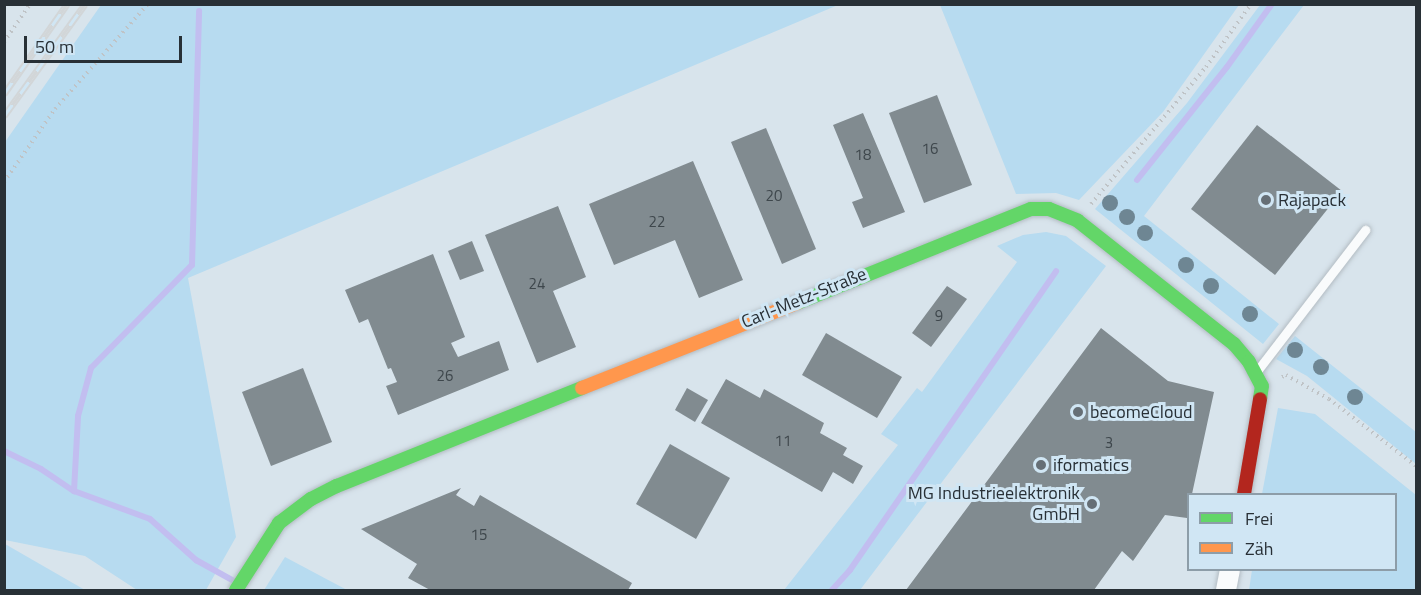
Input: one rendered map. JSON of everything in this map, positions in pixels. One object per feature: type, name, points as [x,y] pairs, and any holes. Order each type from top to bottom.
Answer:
[{"type":"street","name":"Carl-Metz-Straße","points":[[236,591],[267,538],[279,523],[311,499],[337,486],[1016,213],[1031,209],[1049,209],[1078,221],[1234,344],[1262,386]]},
{"type":"street","points":[[1244,493],[1262,386]]},
{"type":"street","points":[[1226,591],[1230,571]]},
{"type":"lane","points":[[1255,373],[1365,230]]},
{"type":"path","points":[[4,42],[30,4]]},
{"type":"path","points":[[4,182],[55,109],[148,4]]},
{"type":"path","points":[[1078,221],[1206,67],[1251,4]]},
{"type":"path","points":[[1262,386],[1286,375],[1329,399],[1416,466]]},
{"type":"shaded area","points":[[940,4],[1239,5],[1163,112],[1079,200],[1056,193],[1016,194]]},
{"type":"shaded area","points":[[101,5],[838,5],[188,278],[236,537],[206,590],[137,590],[85,556],[5,540],[5,142]]},
{"type":"shaded area","points":[[1260,5],[1304,5],[1144,216],[1279,324],[1263,344],[1095,209],[1187,103]]},
{"type":"shaded area","points":[[1046,232],[1066,236],[1106,266],[860,590],[784,590],[898,445],[881,434],[917,388],[922,392],[1017,262],[997,246],[1023,235]]},
{"type":"shaded area","points":[[1295,336],[1416,432],[1416,464],[1307,376],[1276,359]]},
{"type":"shaded area","points":[[1278,408],[1315,414],[1416,495],[1416,590],[1249,590],[1252,571],[1397,571],[1397,493],[1262,493]]},
{"type":"shaded area","points":[[5,544],[85,590],[5,590]]},
{"type":"shaded area","points":[[285,557],[347,590],[264,590]]},
{"type":"building","points":[[937,95],[972,185],[924,203],[889,113]]},
{"type":"building","points":[[863,113],[905,212],[863,228],[852,202],[863,198],[833,125]]},
{"type":"building","name":"Rajapack","points":[[1257,125],[1342,191],[1275,275],[1191,209]]},
{"type":"building","points":[[766,128],[816,249],[782,264],[731,142]]},
{"type":"building","points":[[693,161],[743,280],[699,298],[675,240],[614,265],[589,204]]},
{"type":"building","points":[[558,206],[586,277],[553,291],[576,347],[537,363],[485,235]]},
{"type":"building","points":[[472,241],[484,271],[460,280],[448,251]]},
{"type":"building","points":[[433,254],[465,337],[451,343],[458,357],[499,341],[509,370],[398,415],[386,386],[397,382],[391,368],[388,369],[368,319],[359,323],[345,290]]},
{"type":"building","points":[[947,286],[967,299],[931,347],[912,333]]},
{"type":"building","points":[[1101,328],[1168,381],[1214,392],[1192,493],[1187,493],[1187,518],[1165,515],[1133,561],[1122,551],[1094,590],[906,590]]},
{"type":"building","points":[[826,333],[902,377],[877,418],[802,375]]},
{"type":"building","points":[[303,368],[332,442],[271,466],[242,392]]},
{"type":"building","points":[[726,379],[760,398],[764,389],[824,423],[820,433],[847,448],[843,455],[863,466],[853,484],[833,472],[822,492],[701,423]]},
{"type":"building","points":[[687,388],[708,400],[695,422],[675,410]]},
{"type":"building","points":[[670,444],[730,478],[696,539],[636,504]]},
{"type":"building","points":[[461,488],[456,495],[474,506],[480,495],[632,583],[628,590],[430,590],[408,578],[417,564],[361,529]]},
{"type":"waterway","points":[[1137,180],[1227,67],[1272,4]]},
{"type":"waterway","points":[[74,491],[78,416],[91,368],[192,265],[199,11]]},
{"type":"waterway","points":[[832,590],[850,570],[1056,271]]},
{"type":"waterway","points":[[4,451],[41,469],[74,491],[150,519],[196,560],[234,581]]},
{"type":"railway","points":[[4,94],[67,4]]},
{"type":"railway","points":[[4,116],[85,4]]},
{"type":"traffic: fast","points":[[797,303],[1031,209],[1049,209],[1078,221],[1234,344],[1249,362],[1262,386],[1260,399]]},
{"type":"traffic: fast","points":[[236,590],[279,523],[311,499],[337,486],[582,388]]},
{"type":"traffic: slow","points":[[582,388],[797,303]]},
{"type":"traffic: jam","points":[[1244,493],[1260,399]]},
{"type":"place","name":"Rajapack","points":[[1266,200]]},
{"type":"place","name":"becomeCloud","points":[[1078,412]]},
{"type":"place","name":"iformatics","points":[[1041,465]]},
{"type":"place","name":"MG Industrieelektronik GmbH","points":[[1092,504]]}]
